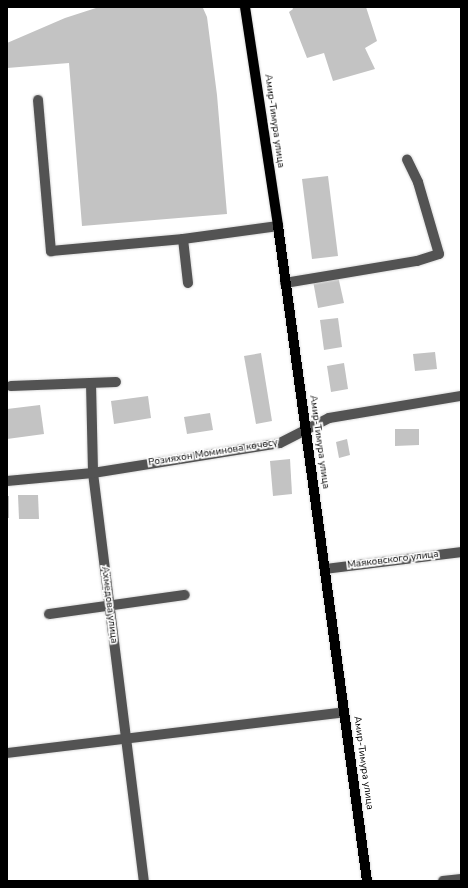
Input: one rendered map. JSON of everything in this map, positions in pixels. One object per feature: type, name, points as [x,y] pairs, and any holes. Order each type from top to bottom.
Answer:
[{"type":"main road","name":"Амир-Тимура улица","points":[[245,7],[278,226],[367,881]]},
{"type":"street","points":[[38,100],[51,251],[183,240],[278,226]]},
{"type":"street","points":[[285,283],[417,261],[439,254],[418,182],[407,159]]},
{"type":"street","points":[[183,240],[188,283]]},
{"type":"street","points":[[11,386],[116,382]]},
{"type":"street","name":"Ахмедова улица","points":[[92,383],[93,473],[108,604],[128,737],[144,881]]},
{"type":"street","name":"Розияхон Моминова көчөсү","points":[[7,481],[93,473],[280,443],[329,418],[461,396]]},
{"type":"street","name":"Маяковского улица","points":[[325,569],[461,552]]},
{"type":"street","points":[[49,614],[108,604],[185,595]]},
{"type":"street","points":[[7,753],[128,737],[344,712]]},
{"type":"street","points":[[443,881],[461,879]]},
{"type":"building","points":[[99,7],[203,8],[207,17],[217,95],[227,214],[82,226],[69,63],[7,68],[7,43],[65,18]]},
{"type":"building","points":[[292,7],[366,7],[377,41],[365,48],[375,69],[333,81],[324,53],[307,58],[289,12],[293,9]]},
{"type":"building","points":[[328,176],[338,256],[312,259],[302,179]]},
{"type":"building","points":[[338,276],[344,303],[318,308],[313,281]]},
{"type":"building","points":[[338,318],[342,347],[324,350],[320,320]]},
{"type":"building","points":[[435,352],[437,369],[415,371],[413,354]]},
{"type":"building","points":[[261,353],[272,421],[256,424],[244,356]]},
{"type":"building","points":[[344,363],[348,389],[331,392],[327,366]]},
{"type":"building","points":[[148,396],[151,418],[114,424],[111,401]]},
{"type":"building","points":[[40,405],[44,434],[7,439],[7,409]]},
{"type":"building","points":[[210,413],[213,430],[187,434],[184,417]]},
{"type":"building","points":[[395,429],[419,429],[419,445],[395,446]]},
{"type":"building","points":[[347,439],[350,455],[339,458],[336,442]]},
{"type":"building","points":[[290,459],[292,494],[273,496],[270,461]]},
{"type":"building","points":[[18,495],[38,495],[39,519],[19,519]]},
{"type":"building","points":[[7,496],[9,496],[9,518],[7,518]]}]
